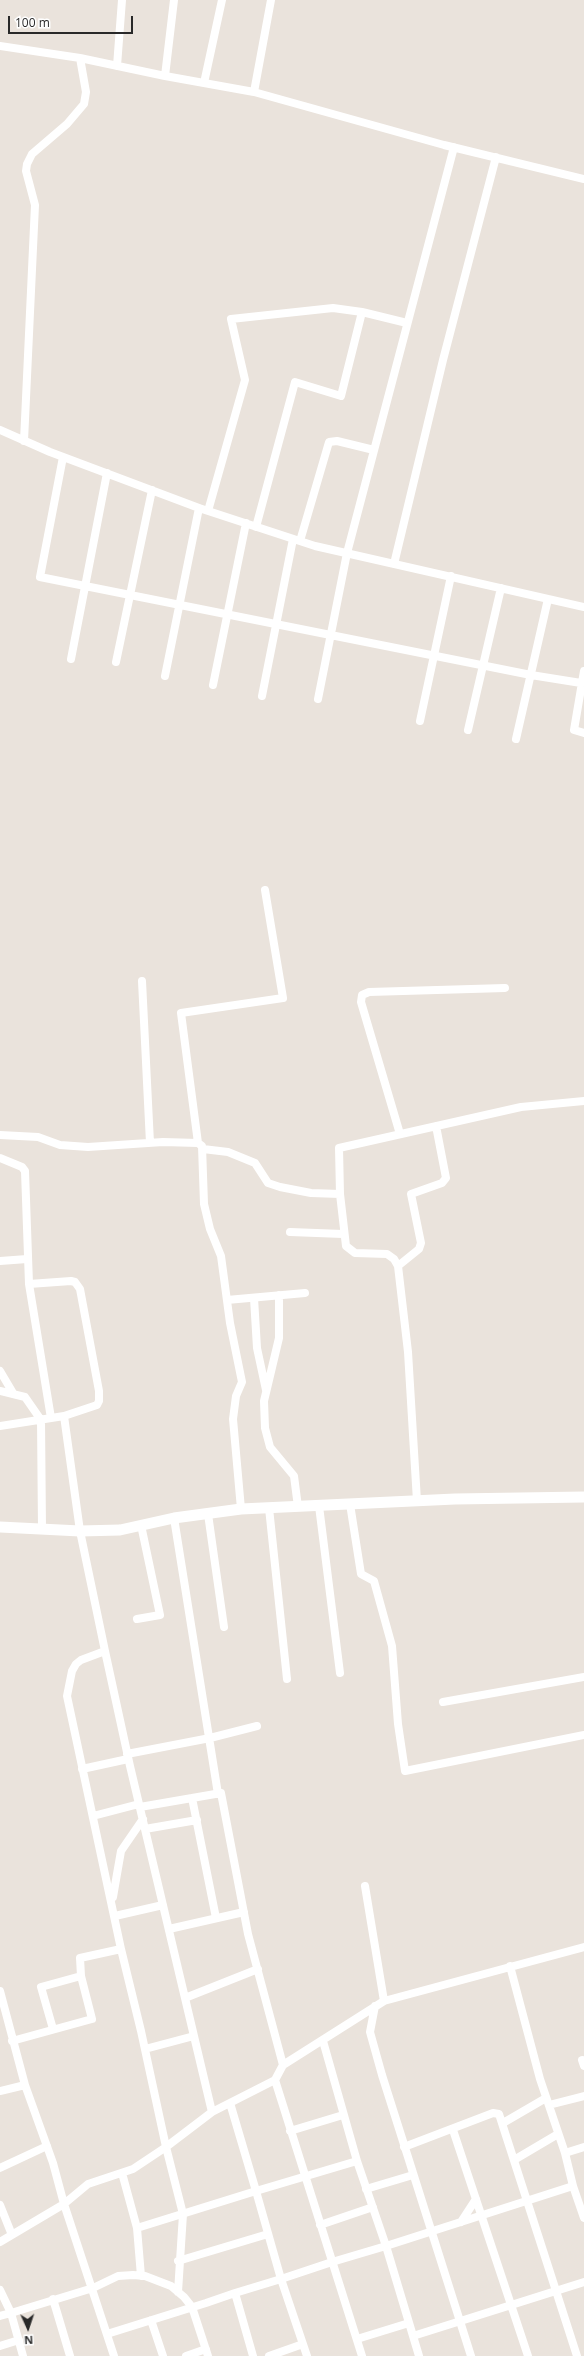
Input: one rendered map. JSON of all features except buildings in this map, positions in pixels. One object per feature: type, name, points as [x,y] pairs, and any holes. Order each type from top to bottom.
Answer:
[{"type":"street","points":[[117,66],[122,0]]},
{"type":"street","points":[[166,76],[174,0]]},
{"type":"street","points":[[204,83],[222,0]]},
{"type":"street","points":[[254,92],[272,0]]},
{"type":"street","points":[[0,46],[80,58],[254,92],[454,147],[584,179]]},
{"type":"street","points":[[24,441],[35,205],[26,171],[27,164],[32,154],[67,124],[84,104],[86,92],[80,58]]},
{"type":"street","points":[[318,699],[347,553],[454,147]]},
{"type":"street","points":[[394,564],[443,360],[496,157]]},
{"type":"street","points":[[208,511],[245,380],[231,319],[333,308],[362,312],[407,324]]},
{"type":"street","points":[[256,527],[295,382],[341,396],[362,312]]},
{"type":"street","points":[[0,430],[63,457],[198,508],[296,540],[584,607]]},
{"type":"street","points":[[262,696],[276,624],[296,540],[329,442],[337,441],[374,450]]},
{"type":"street","points":[[63,457],[40,576],[483,666],[581,682]]},
{"type":"street","points":[[71,658],[106,473]]},
{"type":"street","points":[[116,662],[152,490]]},
{"type":"street","points":[[164,676],[198,508]]},
{"type":"street","points":[[212,685],[246,524]]},
{"type":"street","points":[[420,721],[451,576]]},
{"type":"street","points":[[468,730],[501,588]]},
{"type":"street","points":[[516,738],[548,599]]},
{"type":"street","points":[[584,670],[574,730],[584,733]]},
{"type":"street","points":[[240,1509],[233,1419],[236,1396],[242,1382],[227,1300],[221,1256],[210,1229],[204,1204],[201,1146],[181,1013],[283,998],[265,890]]},
{"type":"street","points":[[142,981],[150,1143]]},
{"type":"street","points":[[400,1134],[361,1002],[362,994],[369,992],[505,988]]},
{"type":"street","points":[[417,1501],[408,1352],[398,1266],[394,1259],[387,1254],[355,1253],[349,1250],[343,1234],[339,1148],[521,1107],[584,1101]]},
{"type":"street","points":[[398,1266],[418,1249],[421,1243],[411,1194],[442,1183],[446,1178],[436,1126]]},
{"type":"street","points":[[0,1135],[38,1137],[60,1145],[88,1147],[150,1143],[201,1146],[228,1152],[255,1163],[268,1183],[311,1193],[340,1194]]},
{"type":"street","points":[[0,1158],[22,1167],[25,1171],[29,1284],[51,1418]]},
{"type":"street","points":[[290,1232],[343,1234]]},
{"type":"street","points":[[0,1261],[27,1259]]},
{"type":"street","points":[[0,1426],[64,1416],[97,1405],[100,1401],[80,1289],[75,1282],[71,1281],[29,1284]]},
{"type":"street","points":[[227,1300],[305,1293]]},
{"type":"street","points":[[279,1295],[279,1338],[266,1391],[264,1413],[267,1437],[275,1455],[294,1476],[298,1507]]},
{"type":"street","points":[[254,1298],[257,1348],[266,1391]]},
{"type":"street","points":[[0,1371],[13,1393]]},
{"type":"street","points":[[0,1391],[25,1397],[41,1420],[42,1529]]},
{"type":"street","points":[[64,1416],[80,1531],[105,1650],[142,1819],[212,2112]]},
{"type":"street","points":[[0,1527],[80,1531],[120,1530],[174,1518],[240,1509],[417,1501],[584,1497]]},
{"type":"street","points":[[350,1504],[361,1574],[374,1581],[392,1646],[398,1724],[405,1771],[584,1735]]},
{"type":"street","points":[[319,1506],[340,1673]]},
{"type":"street","points":[[269,1508],[287,1679]]},
{"type":"street","points":[[208,1514],[224,1627]]},
{"type":"street","points":[[174,1518],[218,1794]]},
{"type":"street","points":[[137,1619],[160,1615],[142,1525]]},
{"type":"street","points":[[105,1650],[81,1660],[76,1664],[72,1671],[67,1696],[115,1916],[120,1949],[183,2214],[178,2261],[178,2292]]},
{"type":"street","points":[[443,1702],[584,1677]]},
{"type":"street","points":[[82,1769],[257,1726]]},
{"type":"street","points":[[93,1816],[139,1805],[221,1793],[244,1912],[284,2065]]},
{"type":"street","points":[[192,1798],[216,1918]]},
{"type":"street","points":[[112,1903],[121,1851],[142,1819]]},
{"type":"street","points":[[145,1829],[197,1820]]},
{"type":"street","points":[[365,1886],[384,2001]]},
{"type":"street","points":[[115,1916],[163,1906]]},
{"type":"street","points":[[169,1929],[244,1912]]},
{"type":"street","points":[[0,2242],[64,2204],[88,2184],[104,2177],[122,2174],[133,2169],[166,2147],[212,2112],[275,2080],[284,2065],[384,2001],[584,1947]]},
{"type":"street","points":[[12,2041],[92,2019],[81,1976],[80,1958],[120,1949]]},
{"type":"street","points":[[510,1966],[547,2102],[565,2153],[573,2186],[584,2218]]},
{"type":"street","points":[[185,1998],[258,1969]]},
{"type":"street","points":[[52,2029],[41,1987],[81,1976]]},
{"type":"street","points":[[0,1991],[4,2025],[12,2041],[25,2085],[47,2146],[64,2204],[114,2356]]},
{"type":"street","points":[[375,2006],[370,2032],[404,2147],[471,2356]]},
{"type":"street","points":[[145,2049],[194,2036]]},
{"type":"street","points":[[323,2040],[342,2116],[386,2246],[419,2356]]},
{"type":"street","points":[[275,2080],[304,2176],[362,2356]]},
{"type":"street","points":[[0,2091],[25,2085]]},
{"type":"street","points":[[503,2123],[547,2102],[584,2096]]},
{"type":"street","points":[[230,2103],[281,2279],[307,2356]]},
{"type":"street","points":[[404,2147],[453,2130],[493,2113],[500,2114],[526,2202],[577,2356]]},
{"type":"street","points":[[290,2131],[342,2116]]},
{"type":"street","points":[[453,2130],[482,2215],[510,2306],[528,2356]]},
{"type":"street","points":[[514,2160],[558,2134]]},
{"type":"street","points":[[0,2168],[47,2146]]},
{"type":"street","points":[[565,2153],[584,2147]]},
{"type":"street","points":[[137,2228],[357,2161]]},
{"type":"street","points":[[122,2174],[137,2228],[141,2276]]},
{"type":"street","points":[[366,2189],[413,2175]]},
{"type":"street","points":[[107,2334],[573,2186]]},
{"type":"street","points":[[461,2222],[476,2199]]},
{"type":"street","points":[[0,2205],[12,2236]]},
{"type":"street","points":[[320,2225],[373,2207]]},
{"type":"street","points":[[178,2261],[268,2234]]},
{"type":"street","points":[[0,2316],[92,2288],[118,2276],[141,2276],[165,2283],[178,2292],[192,2307],[207,2353],[186,2356]]},
{"type":"street","points":[[413,2336],[584,2282]]},
{"type":"street","points":[[0,2290],[11,2313],[23,2356]]},
{"type":"street","points":[[235,2294],[253,2356]]},
{"type":"street","points":[[53,2299],[70,2356]]},
{"type":"street","points":[[151,2320],[163,2356]]},
{"type":"street","points":[[357,2339],[409,2323]]},
{"type":"street","points":[[0,2346],[19,2340]]},
{"type":"street","points":[[269,2356],[303,2344]]}]
